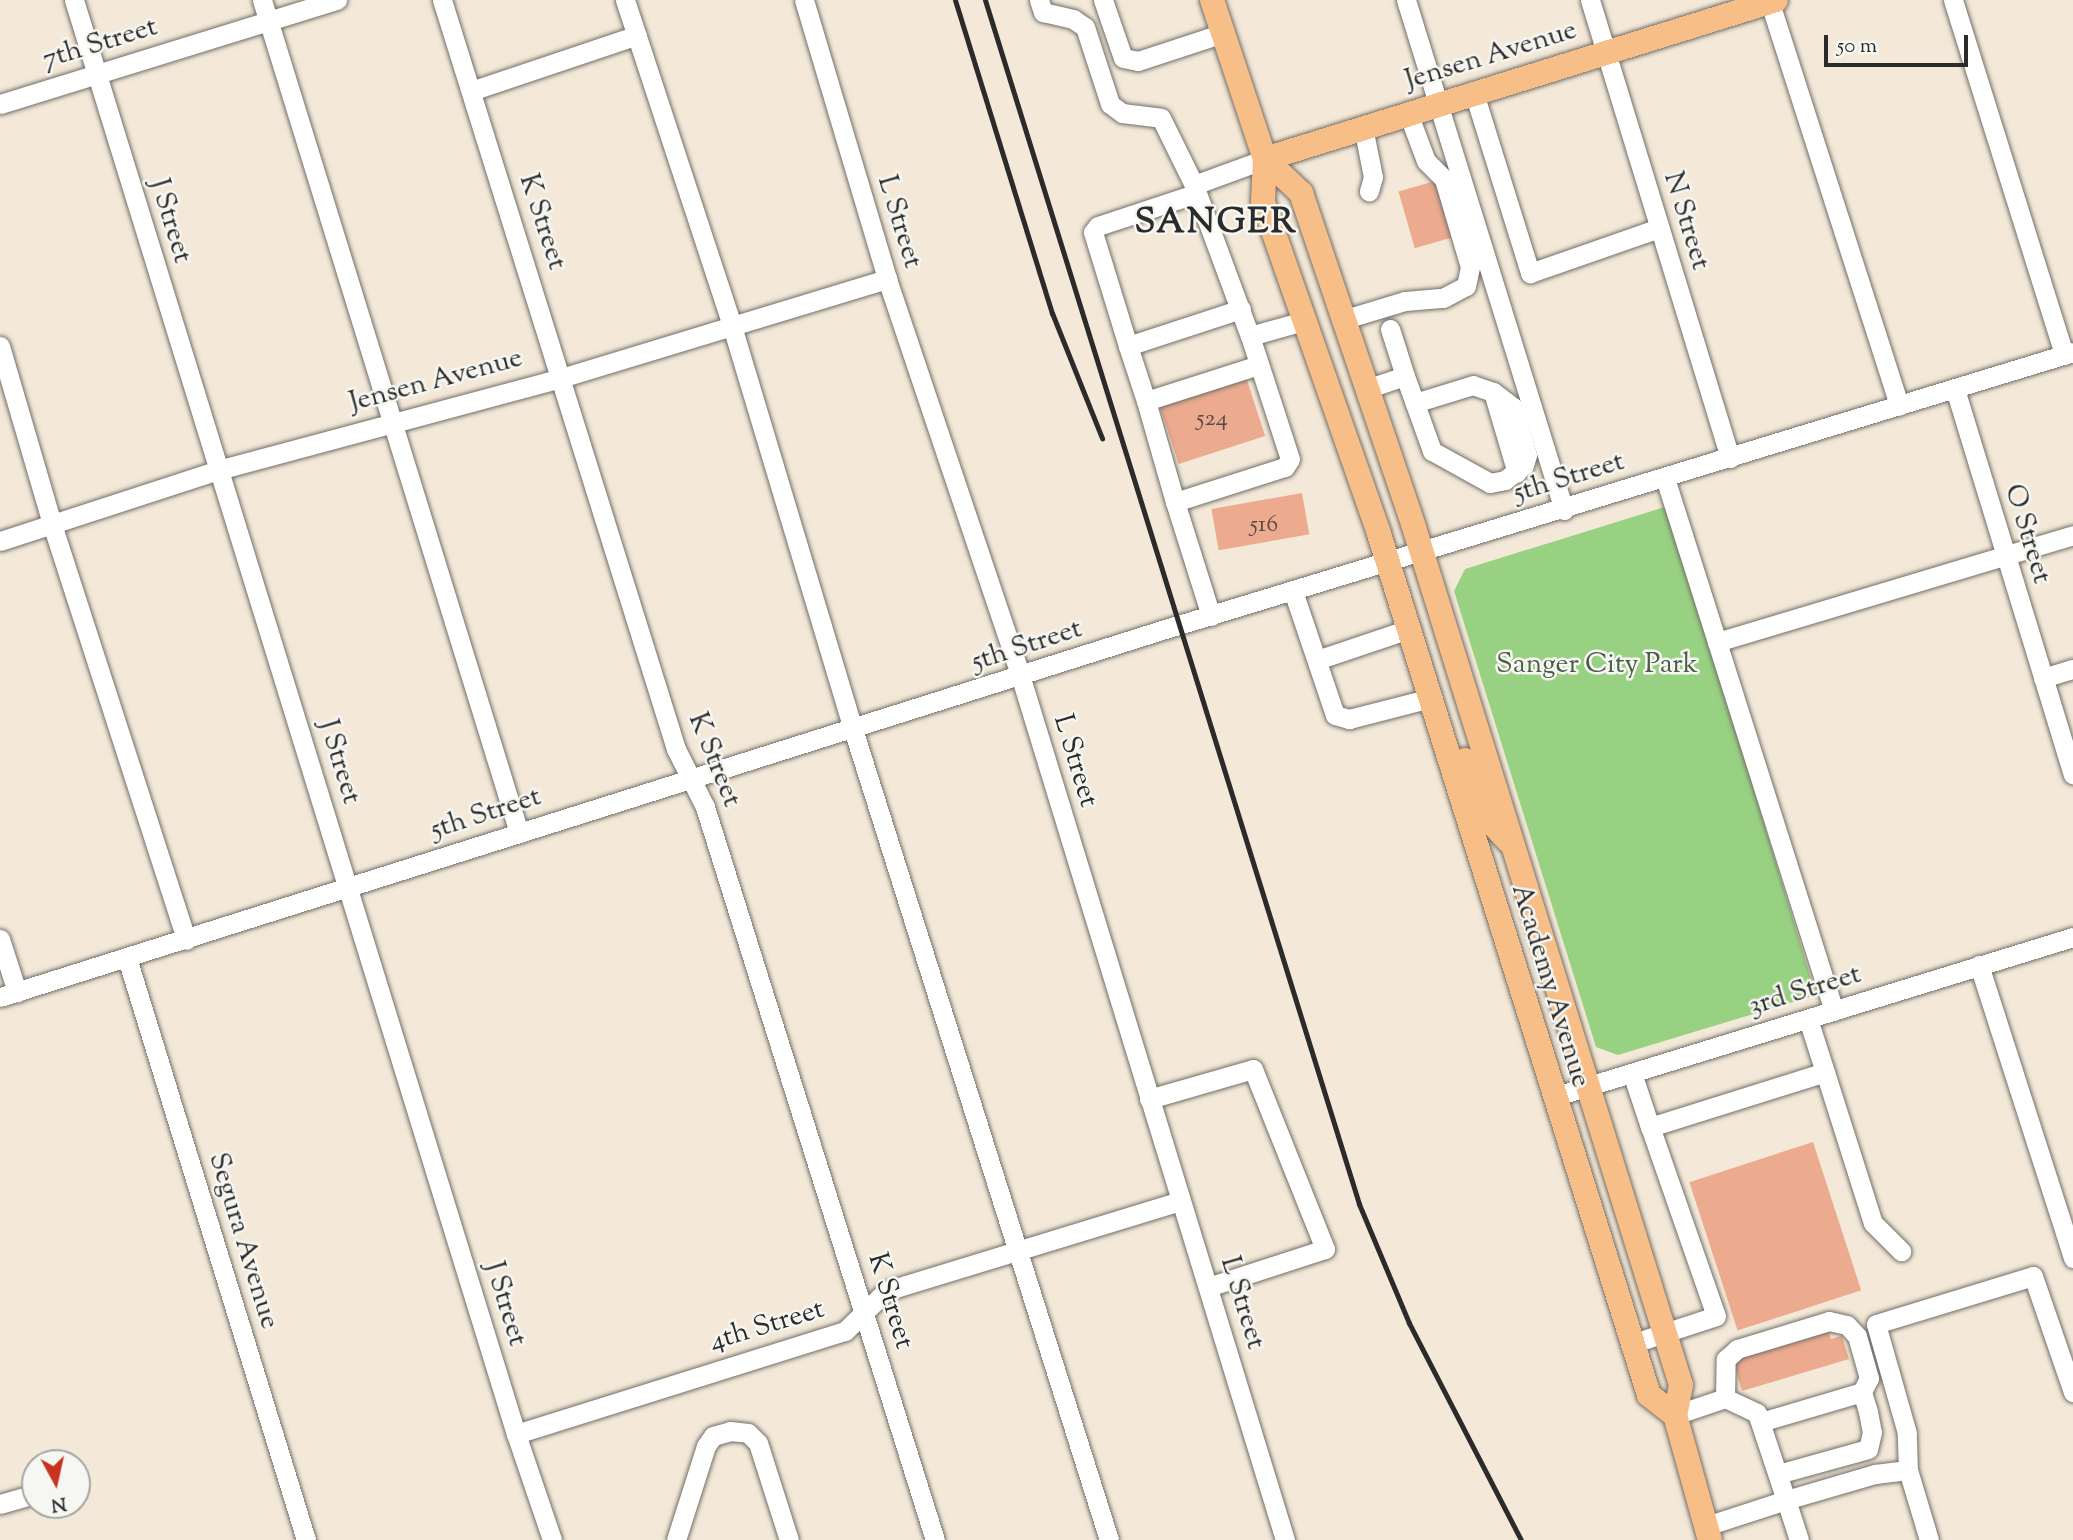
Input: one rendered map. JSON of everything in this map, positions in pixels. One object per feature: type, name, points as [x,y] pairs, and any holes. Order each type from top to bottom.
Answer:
[{"type":"main road","points":[[1212,0],[1265,159]]},
{"type":"main road","name":"Jensen Avenue","points":[[1265,159],[1772,1]]},
{"type":"main road","name":"Academy Avenue","points":[[1265,159],[1301,193],[1422,553],[1586,1087],[1681,1385],[1675,1415],[1708,1533]]},
{"type":"main road","name":"Academy Avenue","points":[[1265,159],[1263,202],[1388,563],[1553,1097],[1649,1395],[1675,1415]]},
{"type":"main road","points":[[1447,753],[1467,763],[1485,816],[1513,846]]},
{"type":"street","name":"J Street","points":[[74,0],[516,1434],[552,1540]]},
{"type":"street","points":[[262,0],[519,833]]},
{"type":"street","name":"7th Street","points":[[0,104],[337,0]]},
{"type":"street","name":"K Street","points":[[442,0],[676,749],[705,807],[935,1540]]},
{"type":"street","points":[[625,0],[732,326],[853,729],[1109,1540]]},
{"type":"street","name":"L Street","points":[[804,0],[887,279],[1021,678],[1285,1540]]},
{"type":"street","points":[[1039,0],[1043,12],[1073,19],[1084,27],[1110,104],[1122,113],[1161,118],[1196,189],[1241,309],[1290,459],[1285,467],[1175,502]]},
{"type":"street","points":[[1103,0],[1123,58],[1138,61],[1223,33]]},
{"type":"street","points":[[1406,0],[1564,510]]},
{"type":"street","name":"N Street","points":[[1590,0],[1730,458]]},
{"type":"street","points":[[1953,0],[2069,354]]},
{"type":"street","points":[[1772,1],[1899,407]]},
{"type":"street","points":[[471,91],[637,35]]},
{"type":"street","points":[[1474,93],[1531,273],[1659,228]]},
{"type":"street","points":[[1342,320],[1405,301],[1443,298],[1466,286],[1470,267],[1444,179],[1426,161],[1408,113]]},
{"type":"street","points":[[1363,127],[1373,177],[1369,191]]},
{"type":"street","points":[[1211,616],[1093,232],[1098,226],[1196,189],[1265,159]]},
{"type":"street","name":"Jensen Avenue","points":[[0,541],[218,470],[561,378],[887,279]]},
{"type":"street","points":[[1128,346],[1241,309]]},
{"type":"street","points":[[1250,336],[1303,321]]},
{"type":"street","points":[[1390,328],[1405,376],[1432,451],[1490,483],[1517,473],[1493,392],[1473,385],[1415,403]]},
{"type":"street","points":[[0,346],[52,524],[186,940]]},
{"type":"street","name":"5th Street","points":[[9,994],[1021,678],[1211,616],[2069,354]]},
{"type":"street","points":[[1146,401],[1259,365]]},
{"type":"street","points":[[1366,388],[1405,376]]},
{"type":"street","name":"O Street","points":[[1955,389],[2073,774]]},
{"type":"street","points":[[1665,478],[1834,1011]]},
{"type":"street","points":[[1717,642],[2073,535]]},
{"type":"street","points":[[1293,591],[1335,715],[1341,719],[1431,698]]},
{"type":"street","points":[[1317,660],[1409,629]]},
{"type":"street","points":[[2043,678],[2073,669]]},
{"type":"street","name":"3rd Street","points":[[1553,1097],[2073,937]]},
{"type":"street","points":[[0,939],[9,994]]},
{"type":"street","name":"Segura Avenue","points":[[127,958],[306,1540]]},
{"type":"street","points":[[1979,965],[2073,1258]]},
{"type":"street","points":[[1808,1019],[1873,1223],[1901,1251]]},
{"type":"street","points":[[1149,1099],[1253,1069],[1325,1249],[1208,1287]]},
{"type":"street","points":[[1650,1128],[1825,1072]]},
{"type":"street","points":[[1632,1073],[1716,1316],[1633,1343]]},
{"type":"street","name":"4th Street","points":[[516,1434],[845,1331],[864,1309],[886,1291],[1181,1201]]},
{"type":"street","points":[[1929,1540],[1908,1470],[1907,1433],[1876,1324],[2033,1276],[2073,1392]]},
{"type":"street","points":[[1725,1398],[1726,1359],[1737,1349],[1829,1321],[1847,1325],[1857,1336],[1869,1378],[1862,1392],[1872,1432],[1868,1449],[1875,1474]]},
{"type":"street","points":[[1763,1421],[1862,1392]]},
{"type":"street","points":[[1675,1415],[1725,1398],[1758,1413],[1763,1421],[1799,1540]]},
{"type":"street","points":[[676,1540],[706,1446],[713,1436],[730,1431],[748,1433],[758,1443],[789,1540]]},
{"type":"street","points":[[1778,1474],[1868,1449]]},
{"type":"street","points":[[1708,1533],[1786,1500],[1875,1474],[1908,1470]]},
{"type":"street","points":[[0,1504],[21,1498]]},
{"type":"green space","name":"Sanger City Park","points":[[1668,506],[1816,995],[1618,1055],[1596,1047],[1454,591],[1465,569]]},
{"type":"building","points":[[1435,181],[1451,238],[1415,248],[1398,191]]},
{"type":"building","points":[[1246,377],[1265,436],[1179,464],[1159,405]]},
{"type":"building","points":[[1302,493],[1309,534],[1219,550],[1211,509]]},
{"type":"building","points":[[1813,1142],[1861,1290],[1738,1331],[1689,1182]]},
{"type":"building","points":[[1827,1324],[1831,1339],[1842,1336],[1849,1359],[1742,1391],[1733,1360]]},
{"type":"railway","points":[[955,0],[1052,313],[1102,438]]},
{"type":"railway","points":[[985,0],[1359,1204],[1409,1323],[1521,1540]]},
{"type":"district","name":"SANGER","points":[[1216,224]]}]
